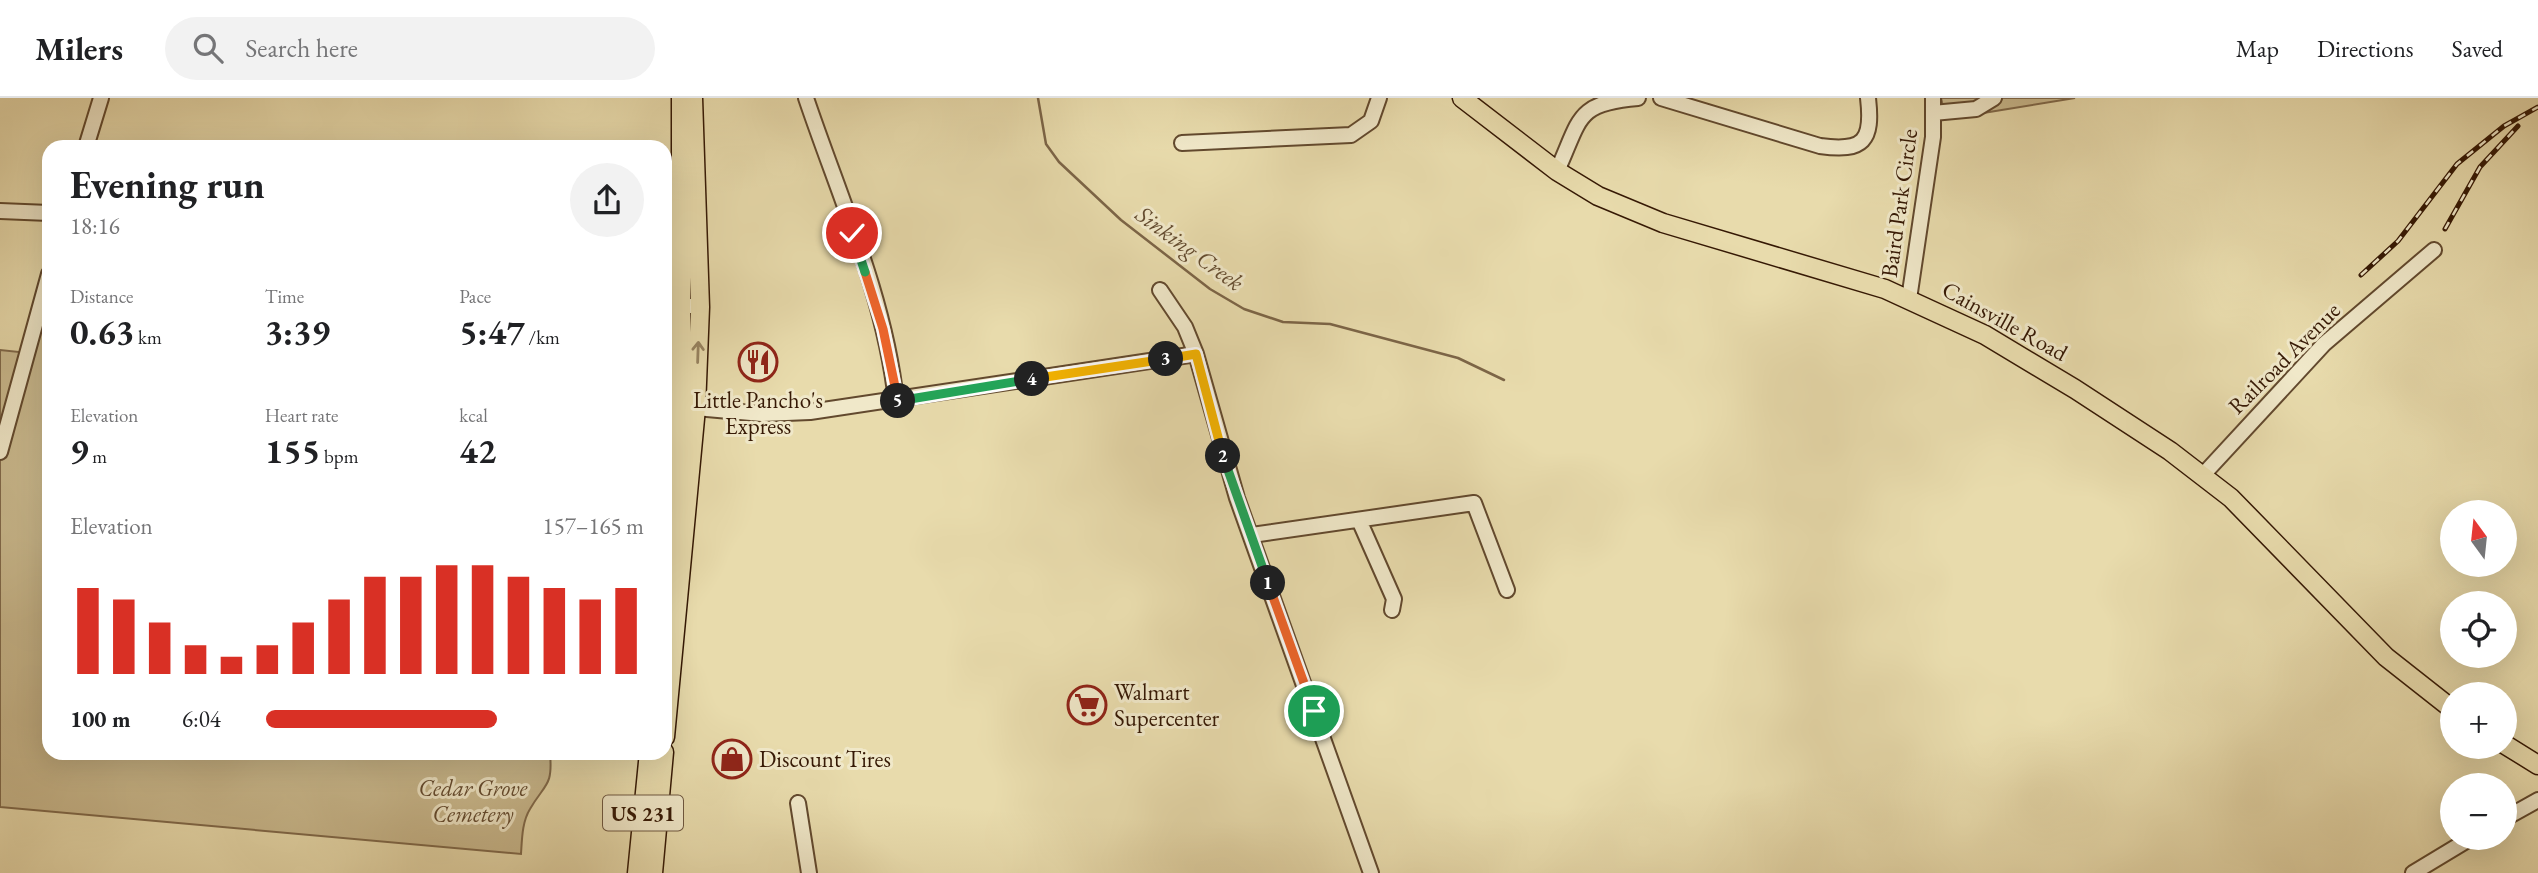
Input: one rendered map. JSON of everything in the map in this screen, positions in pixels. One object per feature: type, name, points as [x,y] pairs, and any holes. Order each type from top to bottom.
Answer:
[{"type":"main road","points":[[672,663],[696,408],[683,306],[681,98]]},
{"type":"main road","points":[[672,502],[681,395],[693,98]]},
{"type":"main road","name":"Cainsville Road","points":[[1462,98],[1557,171],[1598,196],[1663,223],[1834,272],[1909,299],[1985,335],[2066,383],[2126,421],[2202,476],[2266,531],[2386,657],[2440,700]]},
{"type":"main road","points":[[2517,752],[2538,765]]},
{"type":"main road","name":"US 231","points":[[637,873],[648,760]]},
{"type":"main road","name":"US 231","points":[[653,873],[663,760]]},
{"type":"street","points":[[88,140],[101,98]]},
{"type":"street","points":[[806,98],[871,288],[883,329],[896,401]]},
{"type":"street","points":[[1182,143],[1351,135],[1371,121],[1379,98]]},
{"type":"street","points":[[1557,171],[1581,118],[1596,103],[1638,98]]},
{"type":"street","points":[[1661,98],[1820,146],[1844,149],[1862,143],[1870,130],[1868,98]]},
{"type":"street","name":"Baird Park Circle","points":[[1909,299],[1933,137],[1933,98]]},
{"type":"street","name":"Baird Park Circle","points":[[1933,113],[1976,109],[1994,98]]},
{"type":"street","points":[[0,211],[42,213]]},
{"type":"street","name":"Railroad Avenue","points":[[2202,476],[2324,344],[2434,250]]},
{"type":"street","points":[[1160,290],[1185,327],[1196,354],[1223,454],[1371,873]]},
{"type":"street","points":[[0,452],[42,299]]},
{"type":"street","points":[[696,408],[780,414],[896,401],[1196,354]]},
{"type":"street","points":[[1252,535],[1474,503],[1507,590]]},
{"type":"street","points":[[1359,520],[1394,599],[1392,610]]},
{"type":"street","points":[[2517,812],[2538,800]]},
{"type":"street","points":[[798,803],[809,873]]},
{"type":"street","points":[[2413,873],[2451,850]]},
{"type":"green space","points":[[1941,98],[2075,98],[1946,119]]},
{"type":"green space","name":"Cedar Grove Cemetery","points":[[37,319],[42,321],[42,760],[551,760],[547,784],[525,819],[521,854],[0,807],[0,350],[28,353]]},
{"type":"waterway","name":"Sinking Creek","points":[[1038,98],[1046,144],[1059,162],[1121,220],[1210,289],[1244,309],[1283,322],[1330,324],[1458,358],[1504,380]]},
{"type":"railway","points":[[2361,275],[2398,241],[2457,164],[2504,126],[2538,107]]},
{"type":"railway","points":[[2445,229],[2480,167],[2518,126]]},
{"type":"place","name":"Little Pancho's Express","points":[[758,362]]},
{"type":"place","name":"Walmart Supercenter","points":[[1087,705]]},
{"type":"place","name":"Discount Tires","points":[[732,759]]},
{"type":"route","points":[[852,233],[883,329],[896,401],[1196,354],[1237,498],[1314,711]]}]
